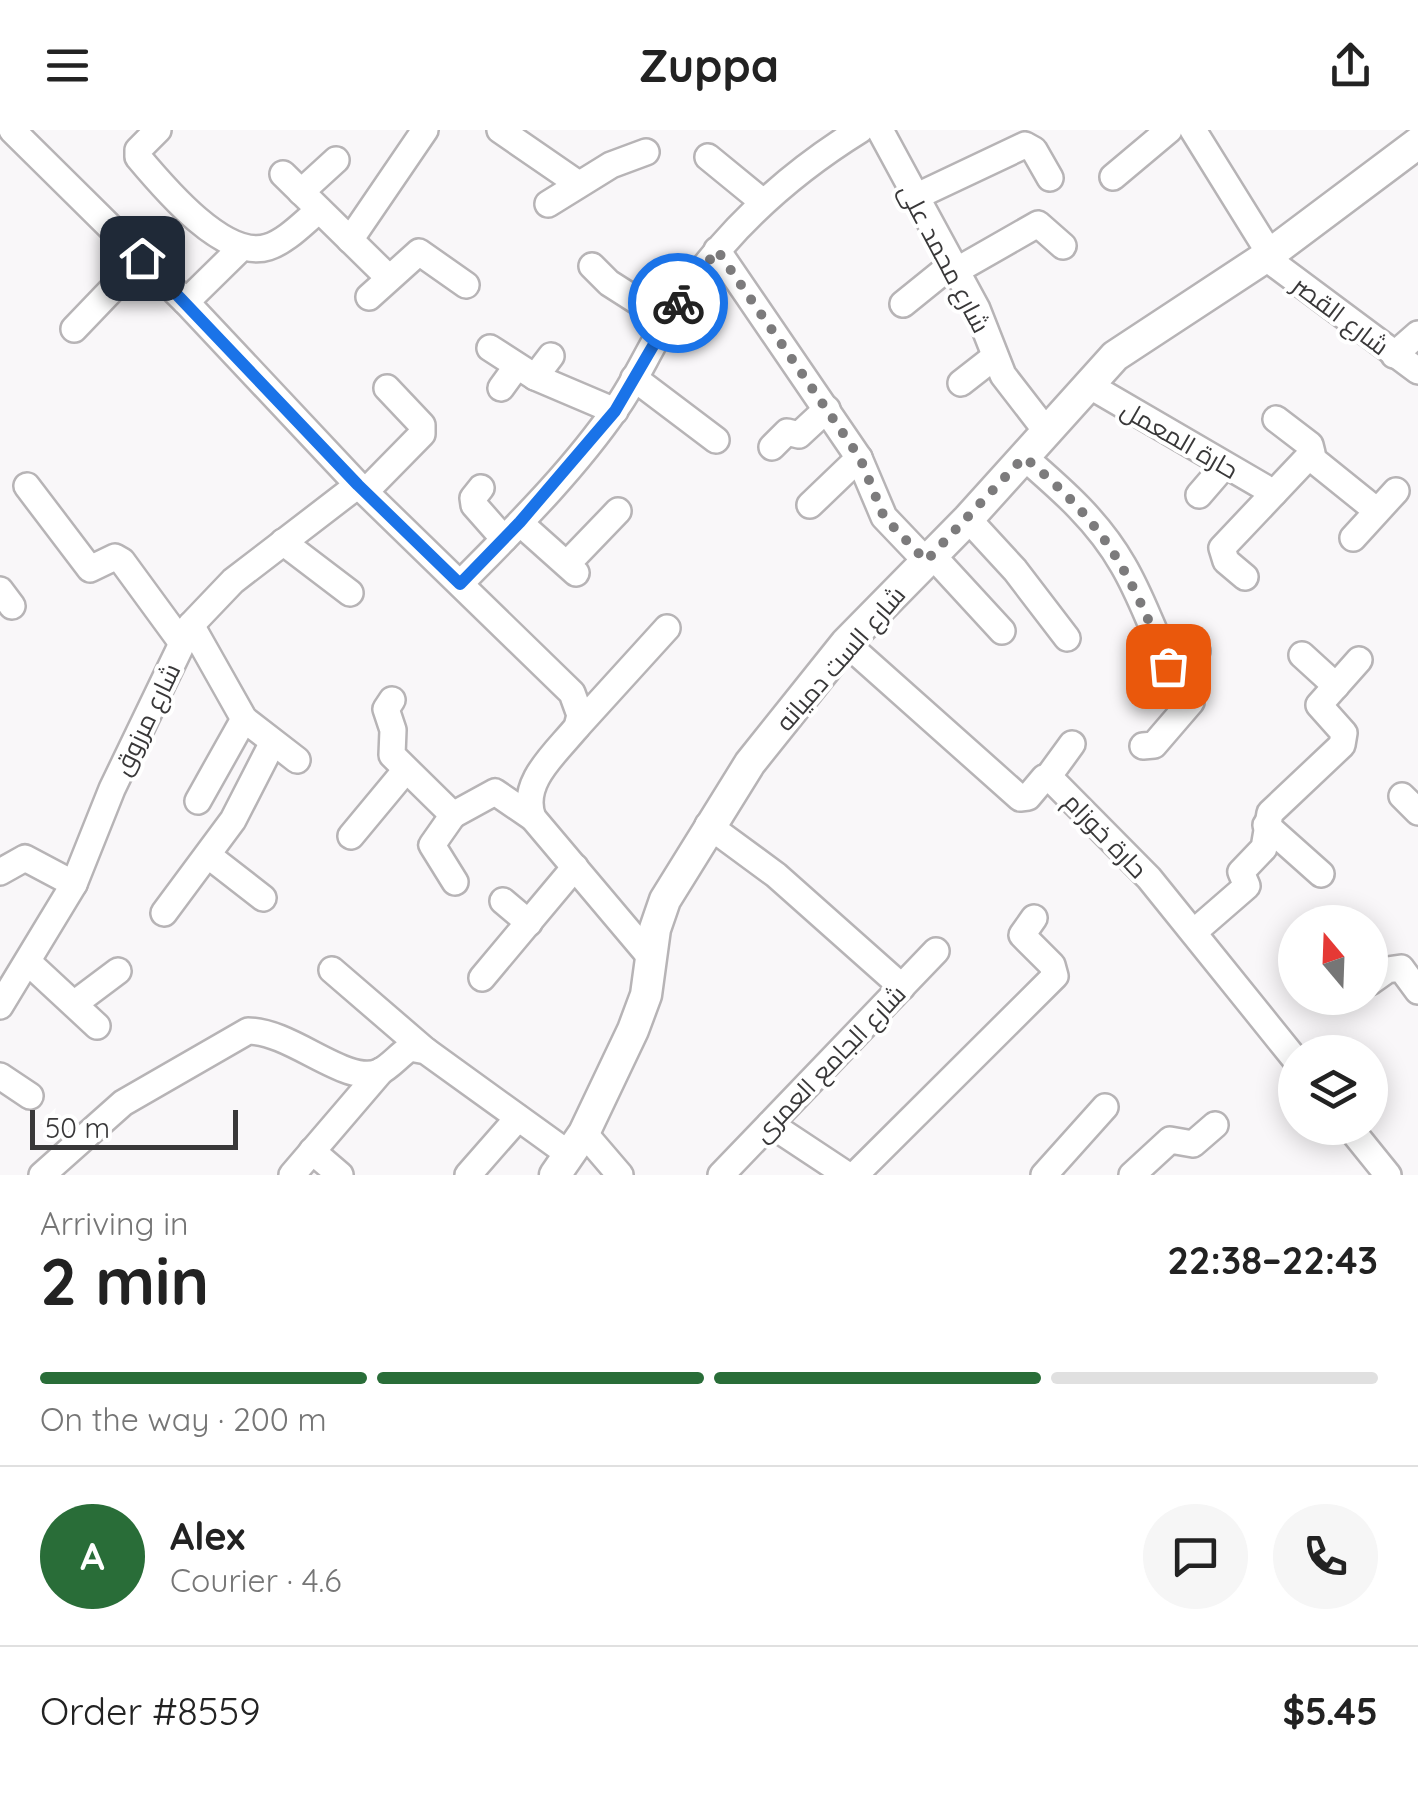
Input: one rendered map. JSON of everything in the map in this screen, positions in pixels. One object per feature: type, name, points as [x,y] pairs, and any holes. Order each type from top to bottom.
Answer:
[{"type":"street","points":[[12,130],[186,302],[362,488],[572,692],[578,703],[576,726]]},
{"type":"street","points":[[158,130],[138,150],[138,156],[218,236],[240,248],[271,246],[301,192],[336,160]]},
{"type":"street","points":[[350,240],[425,130]]},
{"type":"street","points":[[460,584],[512,531],[615,411],[667,320],[717,250],[762,202],[860,130]]},
{"type":"street","name":"شارع محمد على","points":[[880,130],[913,198],[977,310],[993,358],[1046,432]]},
{"type":"street","points":[[1113,177],[1168,130]]},
{"type":"street","name":"شارع القصر","points":[[1193,130],[1267,255],[1418,371]]},
{"type":"street","points":[[514,134],[578,182]]},
{"type":"street","points":[[913,198],[1025,146],[1034,150],[1050,178]]},
{"type":"street","name":"شارع الست دميانه","points":[[570,1154],[634,1030],[646,995],[665,900],[750,763],[846,642],[968,520],[1088,384],[1146,333],[1267,255],[1415,150]]},
{"type":"street","points":[[548,204],[578,182],[646,152]]},
{"type":"street","points":[[708,158],[762,202]]},
{"type":"street","points":[[301,192],[389,278]]},
{"type":"street","points":[[903,304],[952,269],[1038,224],[1063,246]]},
{"type":"street","points":[[186,302],[240,248]]},
{"type":"street","points":[[717,250],[860,458],[884,517],[1002,631]]},
{"type":"street","points":[[368,297],[419,252],[466,284]]},
{"type":"street","points":[[74,329],[142,258]]},
{"type":"street","points":[[592,266],[609,283],[667,320]]},
{"type":"street","points":[[1394,355],[1418,334]]},
{"type":"street","points":[[490,348],[526,372],[615,411]]},
{"type":"street","points":[[502,388],[551,356]]},
{"type":"street","points":[[962,383],[993,358]]},
{"type":"street","points":[[634,378],[716,440]]},
{"type":"street","name":"حارة المعمل","points":[[1088,384],[1274,493]]},
{"type":"street","name":"شارع مرزوق","points":[[0,1006],[74,884],[112,789],[187,634],[210,601],[283,542],[362,488],[422,434],[422,424],[387,388]]},
{"type":"street","points":[[772,446],[787,432],[799,435],[826,409]]},
{"type":"street","points":[[1246,577],[1226,560],[1222,548],[1310,456],[1310,445],[1276,419]]},
{"type":"street","points":[[1310,456],[1377,511]]},
{"type":"street","points":[[1024,457],[1094,521],[1144,583],[1173,676],[1192,694],[1191,702],[1154,746],[1143,746]]},
{"type":"street","points":[[810,505],[860,458]]},
{"type":"street","points":[[1199,495],[1224,466]]},
{"type":"street","points":[[27,486],[90,569],[116,557],[122,561],[187,634],[244,719],[297,760]]},
{"type":"street","points":[[481,488],[472,502],[572,568],[618,511]]},
{"type":"street","points":[[1353,538],[1396,490]]},
{"type":"street","points":[[968,520],[1016,570],[1067,638]]},
{"type":"street","points":[[283,542],[350,592]]},
{"type":"street","points":[[533,818],[527,804],[529,790],[576,726],[667,628]]},
{"type":"street","name":"حارة خوزام","points":[[846,642],[1020,798],[1028,797],[1048,778],[1099,825],[1194,932],[1278,1038]]},
{"type":"street","points":[[1173,676],[1197,651]]},
{"type":"street","points":[[1302,655],[1336,686]]},
{"type":"street","points":[[1194,932],[1247,886],[1241,872],[1264,848],[1270,813],[1342,745],[1344,733],[1319,705],[1358,660]]},
{"type":"street","points":[[392,700],[386,708],[393,730],[392,755],[453,814]]},
{"type":"street","points":[[198,800],[244,719]]},
{"type":"street","points":[[164,913],[209,856],[255,783],[272,744]]},
{"type":"street","points":[[1048,778],[1072,744]]},
{"type":"street","points":[[351,836],[405,770]]},
{"type":"street","points":[[456,882],[432,845],[453,814],[495,792],[533,818],[652,959]]},
{"type":"street","points":[[1266,825],[1321,874]]},
{"type":"street","points":[[708,826],[776,875],[902,987]]},
{"type":"street","points":[[209,856],[263,898]]},
{"type":"street","points":[[0,872],[25,858],[74,884]]},
{"type":"street","points":[[482,978],[575,867]]},
{"type":"street","points":[[503,901],[529,922]]},
{"type":"street","points":[[855,1175],[1055,976],[1052,965],[1022,935],[1034,918]]},
{"type":"street","name":"شارع الجامع العمرى","points":[[721,1175],[936,951]]},
{"type":"street","points":[[28,962],[96,1026]]},
{"type":"street","points":[[1388,970],[1401,968],[1418,991]]},
{"type":"street","points":[[332,970],[426,1051],[518,1118],[570,1154],[620,1175]]},
{"type":"street","points":[[74,1004],[118,971]]},
{"type":"street","points":[[42,1175],[123,1103],[175,1069],[248,1031],[286,1038],[349,1073],[380,1071]]},
{"type":"street","points":[[292,1175],[380,1071],[410,1048],[426,1051]]},
{"type":"street","points":[[0,1076],[30,1096]]},
{"type":"street","points":[[1044,1175],[1106,1108]]},
{"type":"street","points":[[468,1175],[518,1118]]},
{"type":"street","points":[[770,1124],[847,1175]]},
{"type":"street","points":[[1132,1175],[1170,1140],[1193,1144],[1215,1125]]},
{"type":"street","points":[[1362,1145],[1381,1172]]},
{"type":"street","points":[[312,1151],[340,1175]]},
{"type":"way so far","points":[[678,303],[717,250],[860,458],[877,507],[926,561],[1024,457],[1075,501],[1110,544],[1124,566],[1168,666]]},
{"type":"route","points":[[142,258],[358,485],[460,584],[520,522],[615,411],[678,303]]}]
